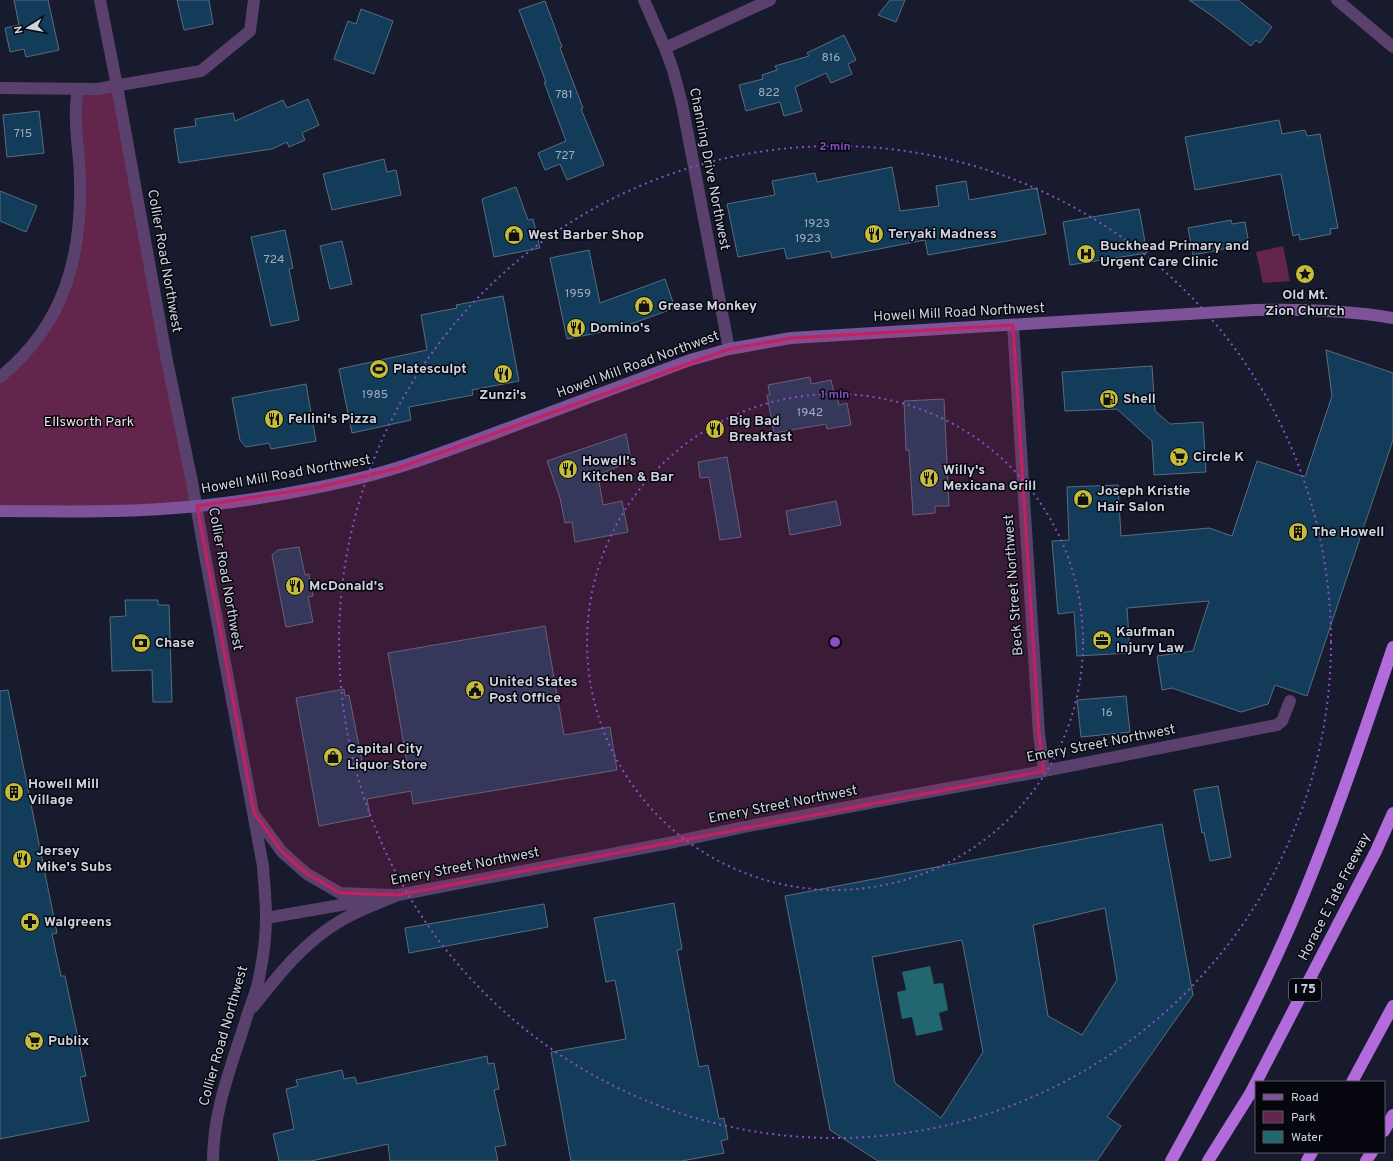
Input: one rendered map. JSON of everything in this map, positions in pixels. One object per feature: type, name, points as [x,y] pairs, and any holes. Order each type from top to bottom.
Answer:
[{"type":"highway","points":[[1171,1161],[1254,1002],[1311,876],[1362,740],[1393,648]]},
{"type":"highway","name":"Horace E Tate Freeway","points":[[1256,1081],[1376,851],[1393,814]]},
{"type":"highway","points":[[1353,1081],[1393,1006]]},
{"type":"highway","name":"Horace E Tate Freeway","points":[[1208,1161],[1255,1083]]},
{"type":"highway","points":[[1385,1129],[1393,1115]]},
{"type":"main road","name":"Howell Mill Road Northwest","points":[[0,511],[101,511],[161,509],[234,503],[357,479],[398,468],[683,363],[729,349],[791,338],[1254,310],[1302,309],[1371,314],[1393,318]]},
{"type":"street","name":"Collier Road Northwest","points":[[100,0],[167,361],[197,506],[263,866],[266,918],[264,947],[259,979],[216,1114],[213,1161]]},
{"type":"street","points":[[0,88],[98,89],[201,71],[250,31],[254,0]]},
{"type":"street","name":"Channing Drive Northwest","points":[[644,0],[665,48],[673,70],[682,104],[729,349]]},
{"type":"street","points":[[665,48],[770,0]]},
{"type":"street","points":[[1337,0],[1393,47]]},
{"type":"street","points":[[0,377],[10,369],[39,337],[60,302],[72,268],[78,233],[80,180],[75,118],[77,89]]},
{"type":"street","name":"Beck Street Northwest","points":[[1013,325],[1039,734],[1044,771]]},
{"type":"street","name":"Emery Street Northwest","points":[[266,918],[398,896],[744,827],[1044,771],[1277,725],[1282,721],[1290,701]]},
{"type":"street","points":[[254,813],[282,852],[307,874],[340,893],[398,896]]},
{"type":"street","points":[[248,1013],[284,967],[314,938],[342,920],[398,896]]},
{"type":"highlighted area","points":[[1013,325],[1039,734],[1044,771],[398,895],[340,893],[307,874],[282,852],[254,813],[197,506],[319,487],[398,468],[729,349],[791,338]]},
{"type":"green space","name":"Ellsworth Park","points":[[117,86],[197,506],[0,511],[0,377],[59,302],[78,233],[77,89]]},
{"type":"green space","points":[[1283,246],[1290,281],[1263,283],[1256,252]]},
{"type":"water","points":[[930,966],[934,984],[943,983],[948,1010],[939,1013],[943,1030],[916,1036],[912,1017],[902,1019],[897,992],[906,990],[902,972]]},
{"type":"building","points":[[14,0],[48,0],[59,50],[26,57],[24,49],[10,52],[5,28],[19,25]]},
{"type":"building","points":[[177,0],[209,0],[213,24],[184,30]]},
{"type":"building","points":[[890,0],[905,0],[896,22],[878,15]]},
{"type":"building","points":[[1189,0],[1238,0],[1272,27],[1260,43],[1256,40],[1251,46]]},
{"type":"building","points":[[545,1],[562,47],[560,48],[583,108],[581,109],[604,165],[567,180],[560,164],[545,170],[538,153],[566,141],[519,10]]},
{"type":"building","points":[[361,9],[393,21],[374,74],[334,59],[348,21],[356,24]]},
{"type":"building","points":[[844,35],[856,60],[848,64],[852,74],[831,83],[826,73],[795,87],[802,111],[784,116],[780,102],[746,111],[739,85],[763,79],[762,75],[777,70],[775,66],[809,56],[807,53]]},
{"type":"building","points":[[308,99],[319,125],[302,133],[305,140],[289,147],[287,142],[272,149],[179,163],[174,129],[196,126],[195,119],[233,113],[235,121],[283,100],[287,108]]},
{"type":"building","points":[[39,111],[44,153],[7,157],[3,115]]},
{"type":"building","points":[[1279,120],[1282,134],[1305,130],[1307,136],[1320,134],[1338,228],[1330,229],[1331,234],[1300,240],[1299,234],[1293,236],[1281,174],[1195,190],[1185,137]]},
{"type":"building","points":[[384,159],[387,172],[396,170],[401,195],[332,210],[323,174]]},
{"type":"building","points":[[892,167],[900,211],[939,206],[936,186],[966,181],[969,200],[1037,188],[1046,234],[928,255],[925,240],[832,258],[830,251],[787,259],[784,248],[738,257],[727,204],[775,195],[772,181],[815,173],[817,182]]},
{"type":"building","points":[[516,187],[528,220],[533,219],[540,248],[494,257],[482,199]]},
{"type":"building","points":[[0,191],[37,206],[26,232],[0,221]]},
{"type":"building","points":[[1139,209],[1147,253],[1070,265],[1063,222]]},
{"type":"building","points":[[1231,220],[1232,224],[1245,222],[1249,244],[1193,255],[1188,228]]},
{"type":"building","points":[[285,230],[293,268],[289,269],[299,320],[271,326],[251,237]]},
{"type":"building","points":[[342,241],[352,284],[330,289],[320,246]]},
{"type":"building","points":[[589,250],[600,303],[665,279],[675,308],[617,329],[567,339],[550,258]]},
{"type":"building","points":[[503,296],[519,381],[472,390],[473,395],[409,407],[411,420],[352,433],[339,369],[427,350],[421,315],[457,308],[456,305]]},
{"type":"building","name":"The Howell","points":[[1326,350],[1393,373],[1393,440],[1307,696],[1275,685],[1268,704],[1241,712],[1172,688],[1162,690],[1157,656],[1193,651],[1209,601],[1127,608],[1130,653],[1077,656],[1074,612],[1058,614],[1052,541],[1069,540],[1067,487],[1118,485],[1121,536],[1209,528],[1232,536],[1257,461],[1305,477],[1332,396]]},
{"type":"building","name":"Shell","points":[[1152,366],[1155,411],[1170,424],[1203,422],[1206,472],[1154,475],[1152,441],[1117,409],[1065,411],[1062,372]]},
{"type":"building","points":[[810,377],[811,384],[831,380],[835,397],[837,396],[839,405],[847,403],[851,425],[827,429],[826,424],[774,433],[767,395],[770,395],[768,385]]},
{"type":"building","name":"Fellini's Pizza","points":[[306,384],[316,441],[271,449],[269,443],[246,447],[240,440],[232,398]]},
{"type":"building","name":"Willy's Mexicana Grill","points":[[944,399],[949,506],[935,506],[935,513],[913,515],[909,450],[906,450],[904,401]]},
{"type":"building","points":[[626,434],[631,461],[598,475],[603,505],[622,501],[628,532],[575,542],[572,522],[565,523],[560,498],[547,461]]},
{"type":"building","points":[[727,457],[741,537],[720,540],[709,477],[700,478],[698,462]]},
{"type":"building","points":[[836,501],[841,525],[790,535],[786,511]]},
{"type":"building","name":"McDonald's","points":[[299,547],[305,575],[309,574],[313,596],[308,597],[313,622],[286,627],[272,555],[278,550]]},
{"type":"building","name":"Chase","points":[[125,600],[158,600],[158,605],[169,605],[172,702],[153,702],[152,670],[112,671],[110,617],[126,616]]},
{"type":"building","name":"United States Post Office","points":[[545,626],[564,735],[610,727],[617,770],[413,804],[411,791],[367,799],[370,816],[319,826],[296,698],[344,689],[345,696],[349,695],[364,771],[407,763],[388,653]]},
{"type":"building","name":"Howell Mill Village","points":[[8,690],[57,933],[52,934],[61,976],[65,976],[86,1076],[80,1077],[89,1121],[0,1139],[0,691]]},
{"type":"building","points":[[1126,696],[1130,732],[1081,737],[1077,700]]},
{"type":"building","points":[[1218,786],[1231,857],[1210,861],[1204,832],[1202,833],[1194,790]]},
{"type":"building","points":[[1162,824],[1193,995],[1107,1117],[1121,1126],[1097,1161],[878,1161],[830,1130],[785,896]],"holes":[[[1105,908],[1117,980],[1082,1035],[1048,1016],[1033,925]],[[962,940],[983,1052],[941,1118],[895,1083],[872,957]]]},
{"type":"building","points":[[674,903],[682,949],[677,950],[699,1067],[708,1065],[719,1119],[724,1118],[728,1139],[721,1141],[724,1153],[682,1161],[571,1161],[551,1052],[626,1039],[615,980],[606,982],[594,918]]},
{"type":"building","points":[[544,904],[548,927],[409,953],[405,928]]},
{"type":"building","points":[[487,1056],[488,1064],[494,1063],[499,1089],[494,1090],[506,1145],[495,1147],[498,1161],[390,1161],[388,1144],[311,1161],[279,1161],[273,1134],[294,1129],[286,1089],[298,1086],[296,1080],[342,1070],[344,1079],[355,1077],[357,1084]]},
{"type":"place","name":"Teryaki Madness","points":[[874,234]]},
{"type":"place","name":"West Barber Shop","points":[[514,235]]},
{"type":"place","name":"Buckhead Primary and Urgent Care Clinic","points":[[1086,254]]},
{"type":"place","name":"Old Mt. Zion Church","points":[[1305,274]]},
{"type":"place","name":"Grease Monkey","points":[[644,306]]},
{"type":"place","name":"Domino's","points":[[576,328]]},
{"type":"place","name":"Platesculpt","points":[[379,369]]},
{"type":"place","name":"Zunzi's","points":[[503,374]]},
{"type":"place","name":"Shell","points":[[1109,399]]},
{"type":"place","name":"Fellini's Pizza","points":[[274,419]]},
{"type":"place","name":"Big Bad Breakfast","points":[[715,429]]},
{"type":"place","name":"Circle K","points":[[1179,457]]},
{"type":"place","name":"Howell's Kitchen & Bar","points":[[568,469]]},
{"type":"place","name":"Willy's Mexicana Grill","points":[[929,478]]},
{"type":"place","name":"Joseph Kristie Hair Salon","points":[[1083,499]]},
{"type":"place","name":"The Howell","points":[[1298,532]]},
{"type":"place","name":"McDonald's","points":[[295,586]]},
{"type":"place","name":"Kaufman Injury Law","points":[[1102,640]]},
{"type":"place","name":"Chase","points":[[141,643]]},
{"type":"place","name":"United States Post Office","points":[[475,690]]},
{"type":"place","name":"Capital City Liquor Store","points":[[333,757]]},
{"type":"place","name":"Howell Mill Village","points":[[14,792]]},
{"type":"place","name":"Jersey Mike's Subs","points":[[22,859]]},
{"type":"place","name":"Walgreens","points":[[30,922]]},
{"type":"place","name":"Publix","points":[[34,1041]]}]
